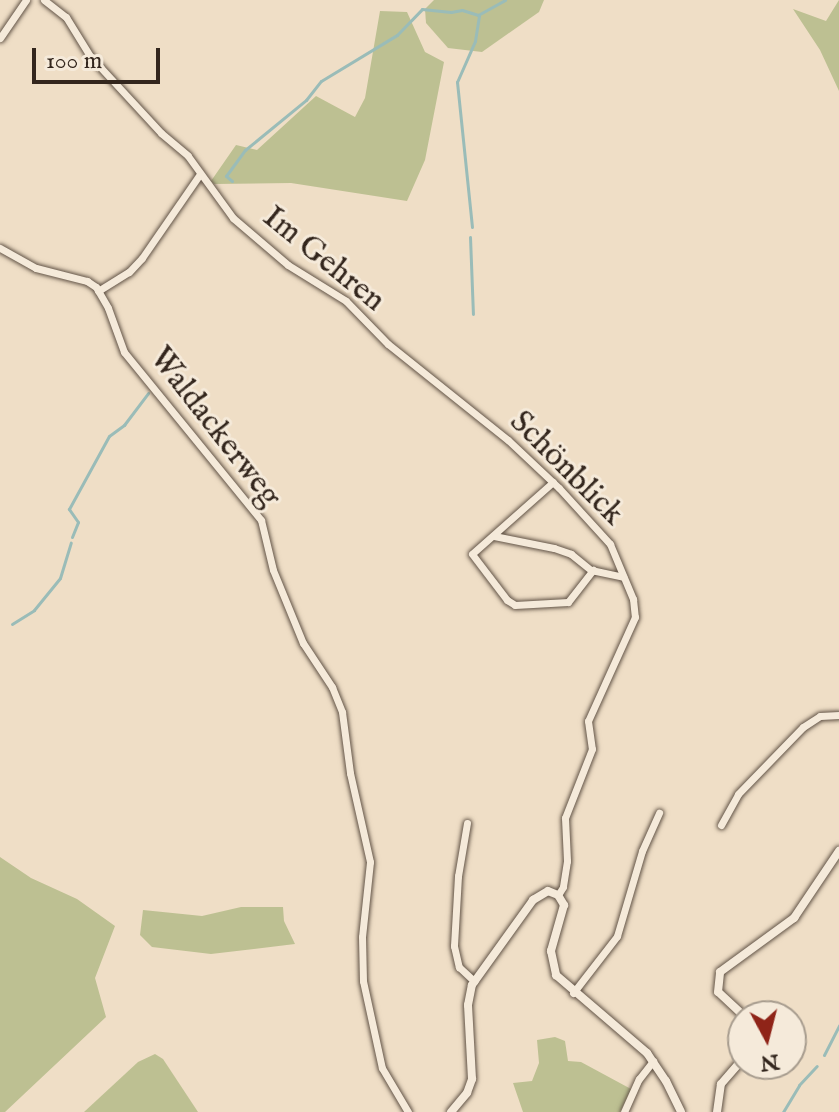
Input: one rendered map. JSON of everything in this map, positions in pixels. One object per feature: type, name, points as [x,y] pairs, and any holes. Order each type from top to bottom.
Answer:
[{"type":"street","points":[[0,38],[26,0]]},
{"type":"street","name":"Im Gehren","points":[[44,0],[68,19],[90,56],[161,133],[184,152],[238,223],[288,265],[349,303],[388,344],[462,404]]},
{"type":"street","points":[[0,248],[36,268],[87,281],[98,291],[129,272],[142,258],[200,174]]},
{"type":"street","name":"Waldackerweg","points":[[98,291],[124,352],[261,520],[273,570],[303,643],[338,698],[370,862],[362,941],[365,994],[382,1068],[408,1112]]},
{"type":"street","name":"Schönblick","points":[[462,404],[553,482],[607,541],[634,602],[634,620],[588,721],[592,749],[564,821],[567,861],[558,895]]},
{"type":"street","points":[[494,536],[553,482]]},
{"type":"street","name":"Schönblick","points":[[593,570],[566,603],[515,605],[507,600],[472,554],[494,536],[554,548],[571,554],[593,570],[623,577]]},
{"type":"street","points":[[721,825],[742,789],[803,727],[820,716],[839,715]]},
{"type":"street","points":[[573,993],[617,936],[642,851],[659,813]]},
{"type":"street","points":[[467,823],[458,876],[454,946],[459,967],[474,981]]},
{"type":"street","points":[[727,1000],[718,992],[720,972],[794,918],[816,891],[839,851]]},
{"type":"street","points":[[451,1112],[471,1082],[468,1005],[474,981],[536,896],[548,891],[558,895],[564,910],[551,947],[552,965],[561,982],[636,1042],[653,1061],[681,1112]]},
{"type":"street","points":[[624,1112],[639,1079],[653,1061]]},
{"type":"street","points":[[717,1112],[721,1084],[727,1077]]},
{"type":"green space","points":[[434,0],[544,0],[539,12],[482,52],[448,48],[426,23],[425,9]]},
{"type":"green space","points":[[839,0],[839,91],[820,50],[793,9],[826,21]]},
{"type":"green space","points":[[380,11],[407,12],[425,52],[444,62],[425,160],[407,201],[291,183],[214,184],[211,181],[236,145],[257,150],[316,96],[355,117],[365,98]]},
{"type":"green space","points":[[0,857],[31,878],[77,899],[115,926],[95,978],[106,1017],[5,1112],[0,1112]]},
{"type":"green space","points":[[241,907],[283,907],[284,921],[295,944],[211,954],[152,947],[140,935],[143,910],[202,916]]},
{"type":"green space","points":[[555,1037],[565,1041],[568,1061],[581,1062],[631,1089],[620,1112],[523,1112],[513,1083],[532,1081],[539,1063],[537,1040]]},
{"type":"green space","points":[[155,1054],[163,1059],[198,1112],[84,1112],[138,1062]]},
{"type":"waterway","points":[[232,181],[226,176],[245,150],[306,100],[321,81],[397,35],[422,9],[462,10],[478,15],[505,0]]},
{"type":"waterway","points":[[472,227],[457,82],[475,41],[479,15]]},
{"type":"waterway","points":[[470,237],[473,314]]},
{"type":"waterway","points":[[72,537],[78,522],[69,509],[109,436],[124,425],[148,393]]},
{"type":"waterway","points":[[12,624],[34,610],[60,578],[71,543]]},
{"type":"waterway","points":[[824,1055],[839,1026]]},
{"type":"waterway","points":[[783,1112],[799,1085],[817,1066]]}]
